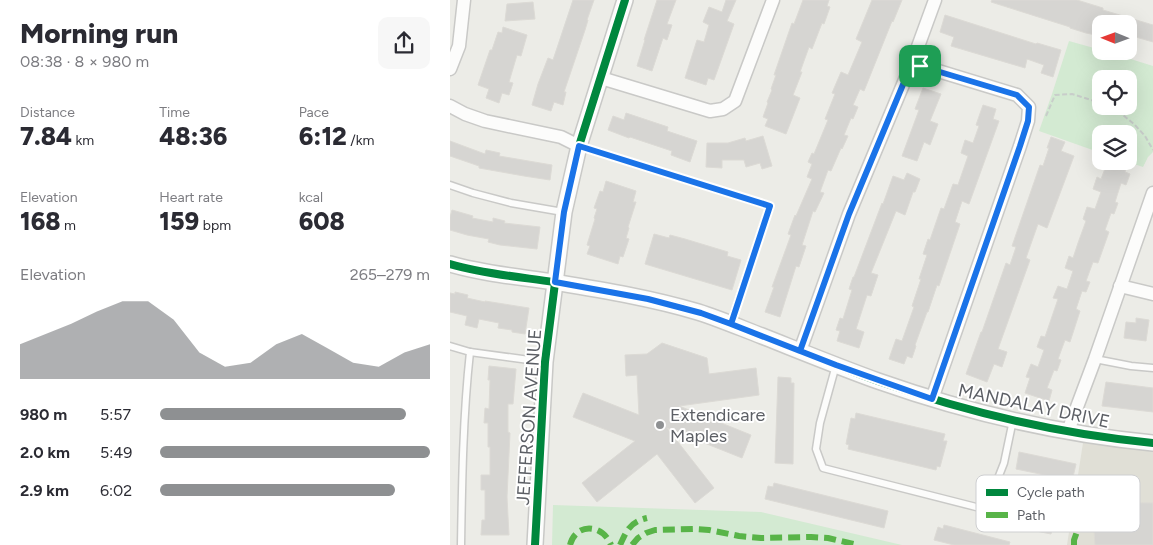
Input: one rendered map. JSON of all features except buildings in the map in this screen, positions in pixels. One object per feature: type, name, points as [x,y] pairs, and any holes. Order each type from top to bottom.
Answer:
[{"type":"street","points":[[450,69],[459,46],[464,0]]},
{"type":"street","name":"JEFFERSON AVENUE","points":[[535,545],[545,362],[564,212],[579,146],[625,0]]},
{"type":"street","points":[[601,78],[710,112],[723,110],[735,101],[773,0]]},
{"type":"street","points":[[800,351],[849,214],[912,63],[935,0]]},
{"type":"street","points":[[912,63],[1017,95],[1029,107],[1028,121],[1020,146],[932,399]]},
{"type":"street","points":[[450,106],[485,121],[561,137],[579,146]]},
{"type":"street","points":[[1068,431],[1153,192]]},
{"type":"street","name":"MANDALAY DRIVE","points":[[450,264],[492,273],[648,299],[698,312],[836,365],[932,399],[1013,420],[1068,431],[1153,443]]},
{"type":"street","points":[[1120,286],[1153,294]]},
{"type":"lane","points":[[579,146],[770,206],[731,324]]},
{"type":"lane","points":[[450,185],[511,203],[564,212]]},
{"type":"lane","points":[[450,346],[470,352],[545,362]]},
{"type":"lane","points":[[461,545],[462,477],[470,352]]},
{"type":"lane","points":[[1095,359],[1153,368]]},
{"type":"lane","points":[[836,365],[820,423],[816,449],[823,468],[976,507]]},
{"type":"lane","points":[[999,475],[1004,463],[1013,420]]},
{"type":"path","points":[[1046,116],[1055,95],[1072,94],[1092,100]]},
{"type":"path","points":[[1123,115],[1145,136],[1153,150]]},
{"type":"shaded area","points":[[1083,443],[1153,451],[1153,545],[1067,545],[1069,532],[1140,532],[1140,475],[1078,475]]},
{"type":"green space","points":[[1069,41],[1092,47],[1092,60],[1134,60],[1153,66],[1153,152],[1143,167],[1137,165],[1137,125],[1092,125],[1092,150],[1039,131]]},
{"type":"green space","points":[[553,505],[761,512],[902,545],[552,545]]},
{"type":"marked path","points":[[620,545],[630,527],[647,518]]},
{"type":"marked path","points":[[570,545],[578,532],[590,528],[602,533],[611,545]]},
{"type":"marked path","points":[[632,545],[638,538],[655,530],[693,529],[761,538],[828,538],[858,545]]},
{"type":"marked path","points":[[1074,545],[1077,532]]},
{"type":"cycle path","points":[[535,545],[545,362],[564,212],[579,146],[625,0]]},
{"type":"cycle path","points":[[450,264],[489,273],[608,291],[680,307],[698,312],[878,381],[945,403],[1048,428],[1153,443]]},
{"type":"place","name":"Extendicare Maples","points":[[660,425]]},
{"type":"route","points":[[920,66],[912,63],[849,214],[800,351],[731,324],[770,206],[579,146],[564,212],[555,282],[648,299],[701,313],[731,324],[836,365],[876,380],[932,399],[1020,146],[1028,121],[1029,107],[1017,95],[920,66]]}]
